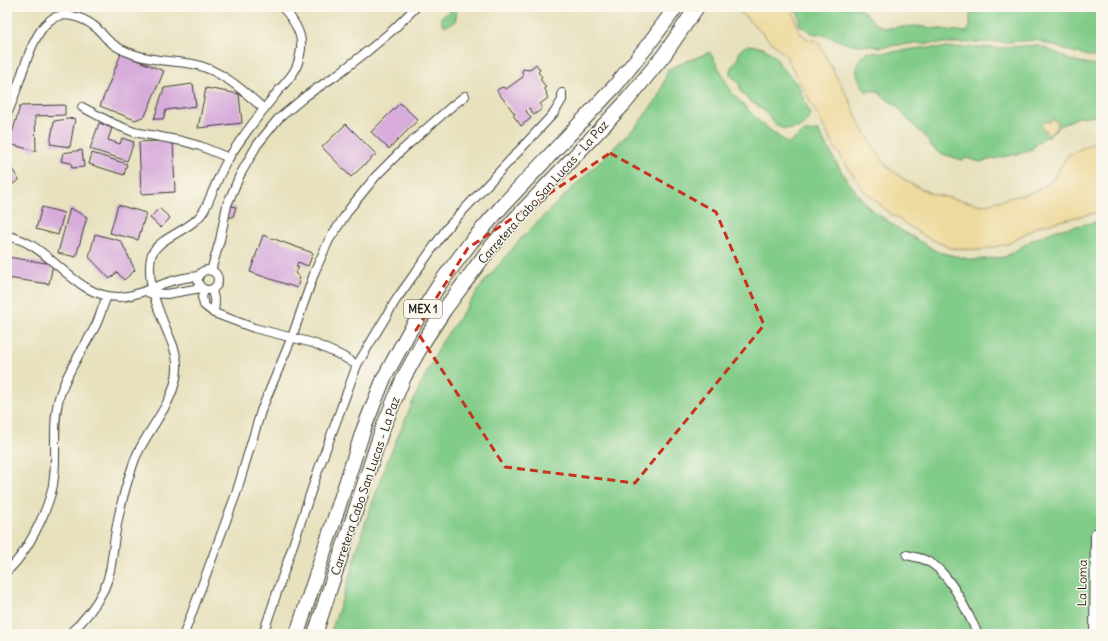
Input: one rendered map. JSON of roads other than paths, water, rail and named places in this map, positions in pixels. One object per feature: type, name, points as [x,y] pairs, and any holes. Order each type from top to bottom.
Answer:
[{"type":"highway","name":"Carretera Cabo San Lucas - La Paz","points":[[297,634],[364,428],[384,378],[409,332],[441,282],[471,242],[504,204],[615,86],[676,7]]},
{"type":"highway","name":"Carretera Cabo San Lucas - La Paz","points":[[315,634],[382,430],[404,377],[424,341],[466,278],[498,238],[624,104],[664,55],[697,7]]},
{"type":"highway","points":[[664,55],[691,30],[708,7]]},
{"type":"street","points":[[211,271],[220,240],[227,205],[240,175],[257,144],[278,119],[307,95],[338,74],[369,50],[394,29],[416,7]]},
{"type":"street","points":[[69,634],[78,626],[104,588],[111,565],[115,535],[126,485],[136,457],[147,434],[168,403],[176,380],[178,368],[173,346],[154,291],[150,273],[150,259],[152,253],[165,241],[191,225],[203,213],[229,158],[264,109],[294,71],[301,48],[297,28],[291,17],[283,8]]},
{"type":"street","points":[[7,114],[12,105],[34,45],[42,29],[50,20],[60,16],[70,15],[83,19],[94,26],[109,41],[134,55],[148,59],[194,64],[212,70],[247,94],[264,109]]},
{"type":"street","points":[[263,634],[357,365],[396,300],[447,228],[554,113],[562,100],[562,93]]},
{"type":"street","points":[[184,634],[236,494],[262,411],[292,337],[315,271],[329,240],[350,208],[376,176],[402,150],[465,96]]},
{"type":"street","points":[[82,107],[134,132],[194,144],[229,158]]},
{"type":"street","points":[[7,236],[17,238],[30,244],[57,265],[70,278],[86,289],[107,296],[120,297],[154,291],[167,294],[179,293],[215,287],[217,280],[215,273],[211,271],[204,271],[199,276],[171,281],[154,291]]},
{"type":"street","points":[[199,276],[199,284],[206,289]]},
{"type":"street","points":[[206,289],[202,297],[204,305],[214,312],[254,328],[292,337],[320,346],[357,365]]},
{"type":"street","points":[[7,571],[21,556],[37,530],[47,505],[54,479],[56,421],[59,398],[68,377],[97,322],[107,296]]},
{"type":"street","name":"La Loma","points":[[1094,634],[1095,532]]},
{"type":"street","points":[[907,555],[925,560],[952,584],[978,634]]}]
